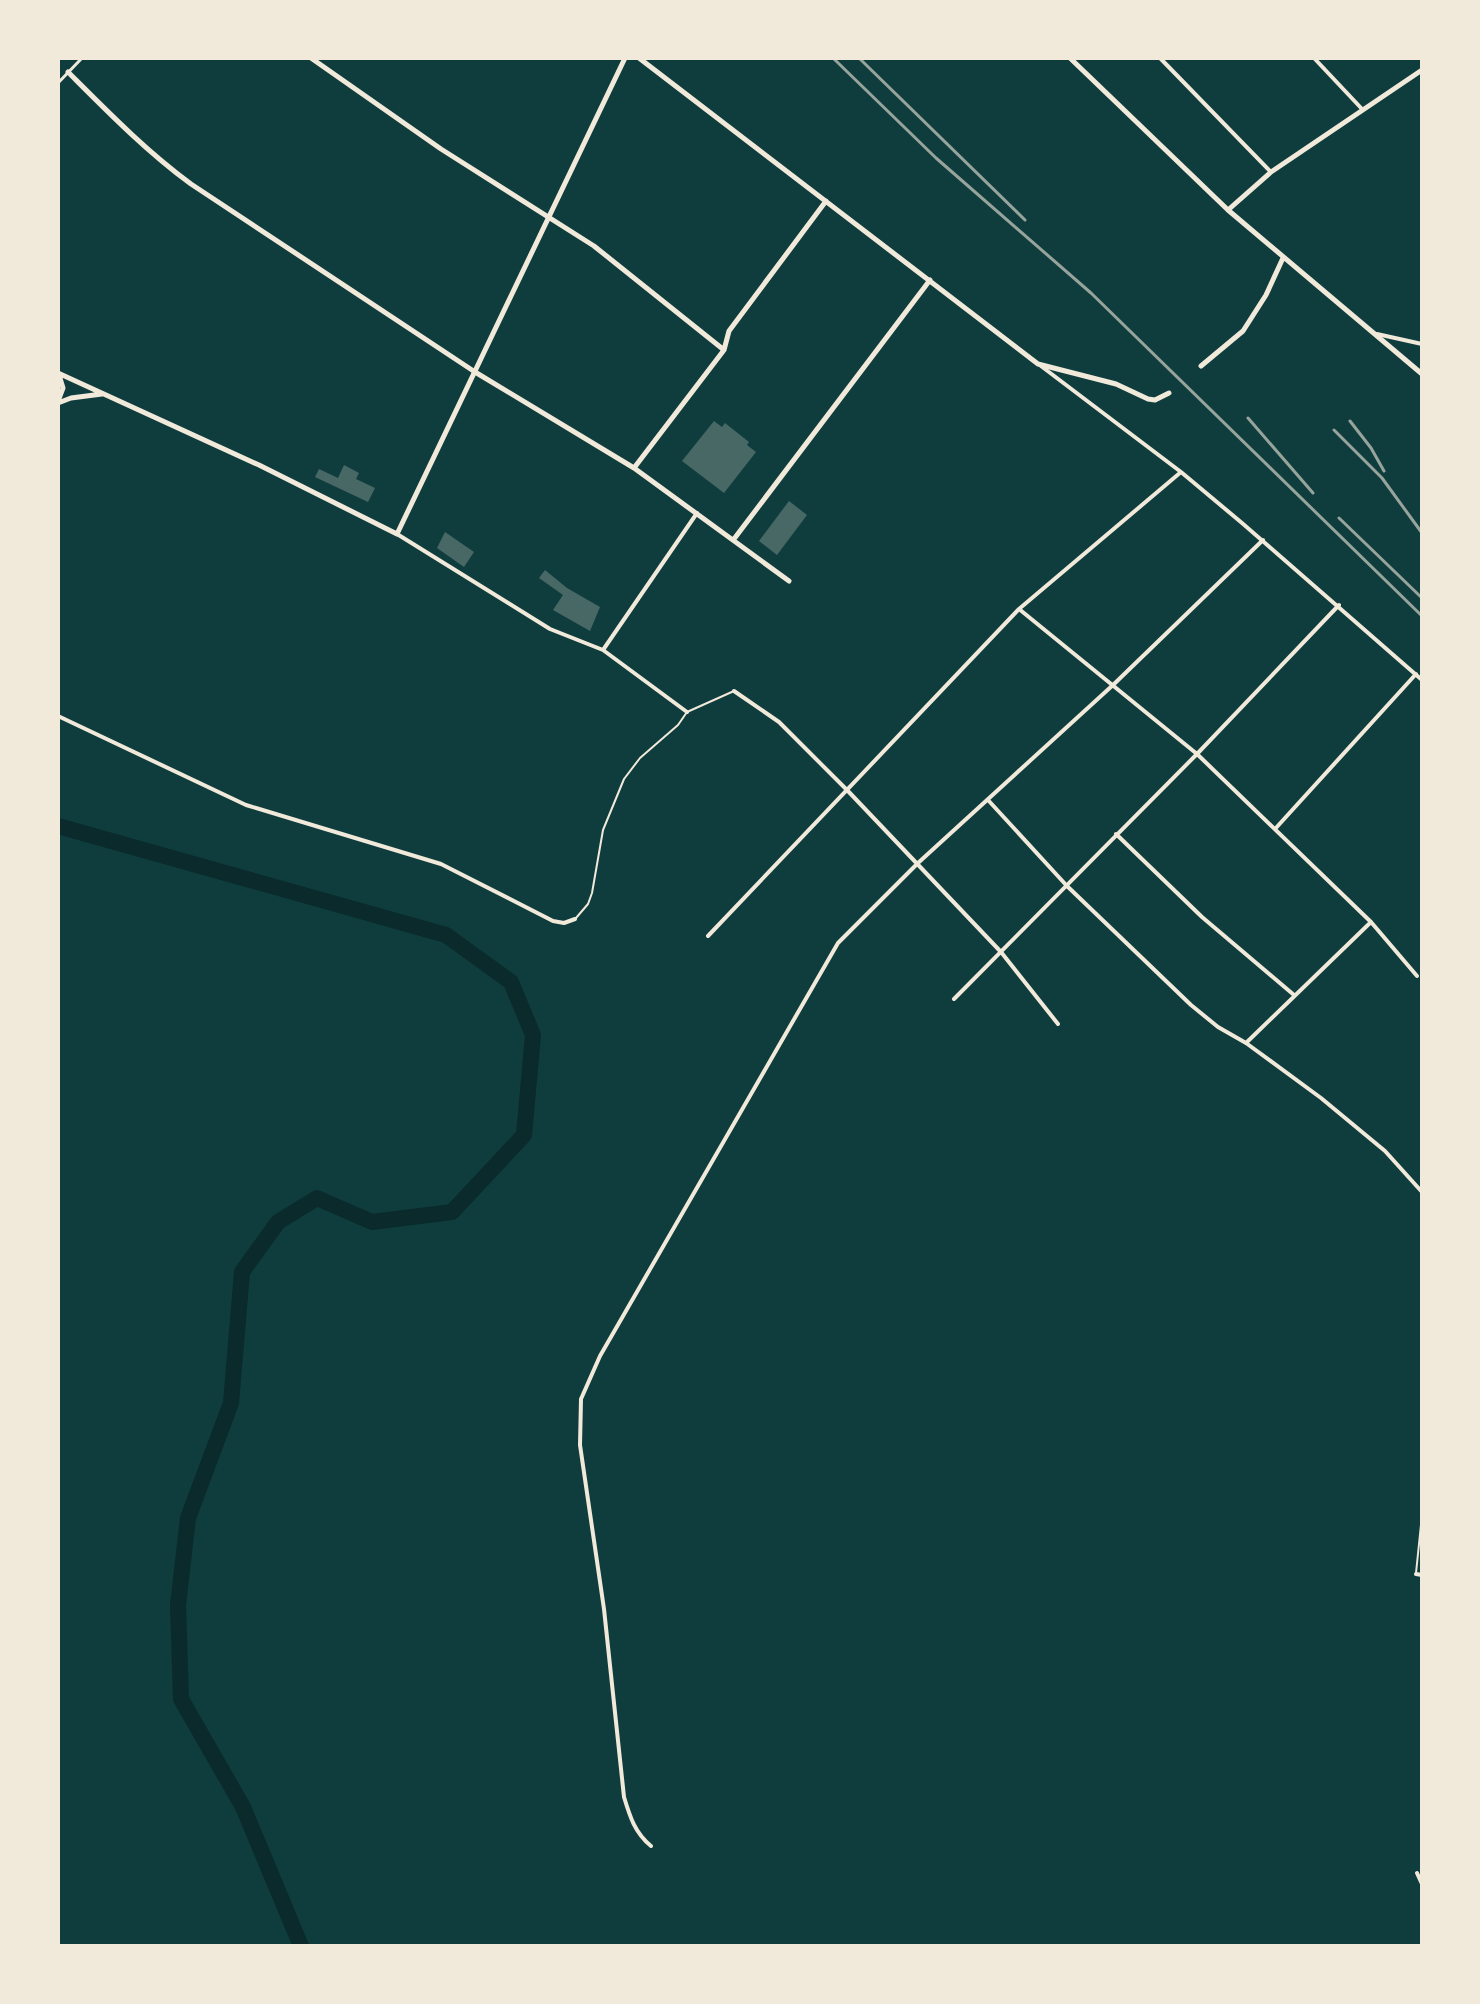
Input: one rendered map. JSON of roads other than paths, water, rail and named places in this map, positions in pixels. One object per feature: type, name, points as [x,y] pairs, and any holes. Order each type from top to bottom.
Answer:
[{"type":"street","points":[[58,83],[82,58]]},
{"type":"street","points":[[311,58],[441,149],[594,246],[724,350]]},
{"type":"street","points":[[397,534],[625,58]]},
{"type":"street","points":[[639,58],[1181,472],[1339,605],[1422,680]]},
{"type":"street","points":[[1070,58],[1228,210],[1422,374]]},
{"type":"street","points":[[1160,58],[1271,172]]},
{"type":"street","points":[[1314,58],[1362,109]]},
{"type":"street","points":[[1228,210],[1271,172],[1422,70]]},
{"type":"street","points":[[68,72],[169,168],[475,372],[634,468],[789,581]]},
{"type":"street","points":[[634,468],[724,350],[729,331],[826,201]]},
{"type":"street","points":[[1201,366],[1243,331],[1266,295],[1283,258]]},
{"type":"street","points":[[734,539],[930,280]]},
{"type":"street","points":[[1373,333],[1422,344]]},
{"type":"street","points":[[1038,364],[1116,384],[1148,399],[1155,400],[1169,393]]},
{"type":"street","points":[[58,374],[259,465],[397,534],[550,629],[603,650],[687,712]]},
{"type":"street","points":[[58,374],[63,388],[58,402]]},
{"type":"street","points":[[58,402],[103,394]]},
{"type":"street","points":[[708,936],[1019,609],[1181,472]]},
{"type":"street","points":[[603,650],[697,513]]},
{"type":"street","points":[[651,1846],[640,1837],[624,1797],[604,1609],[580,1445],[581,1399],[600,1356],[838,943],[918,863],[1113,685],[1263,540]]},
{"type":"street","points":[[954,999],[1197,754],[1339,605]]},
{"type":"street","points":[[1019,609],[1197,754],[1371,922],[1417,976]]},
{"type":"street","points":[[1275,829],[1416,674]]},
{"type":"street","points":[[734,691],[779,722],[847,790],[1001,952],[1058,1024]]},
{"type":"street","points":[[58,716],[246,805],[441,864],[553,921],[564,923],[575,919]]},
{"type":"street","points":[[988,800],[1067,886],[1191,1005],[1321,1098],[1374,1142],[1422,1192]]},
{"type":"street","points":[[1116,834],[1202,917],[1294,995]]},
{"type":"street","points":[[1246,1043],[1371,922]]},
{"type":"street","points":[[1417,1873],[1422,1884]]},
{"type":"lane","points":[[575,919],[583,913],[592,893],[603,830],[624,779],[640,758],[678,725],[687,712],[734,691]]},
{"type":"lane","points":[[1419,1574],[1422,1515]]},
{"type":"waterway","points":[[58,826],[446,935],[511,982],[533,1035],[524,1135],[452,1212],[372,1222],[317,1198],[278,1222],[242,1272],[231,1403],[188,1518],[178,1605],[181,1699],[243,1807],[301,1946]]},
{"type":"railway","points":[[833,58],[936,158],[1091,293],[1422,616]]},
{"type":"railway","points":[[859,58],[1025,220]]},
{"type":"railway","points":[[1248,418],[1313,493]]},
{"type":"railway","points":[[1350,421],[1384,471]]},
{"type":"railway","points":[[1334,430],[1382,478],[1422,533]]},
{"type":"railway","points":[[1339,518],[1422,598]]}]
